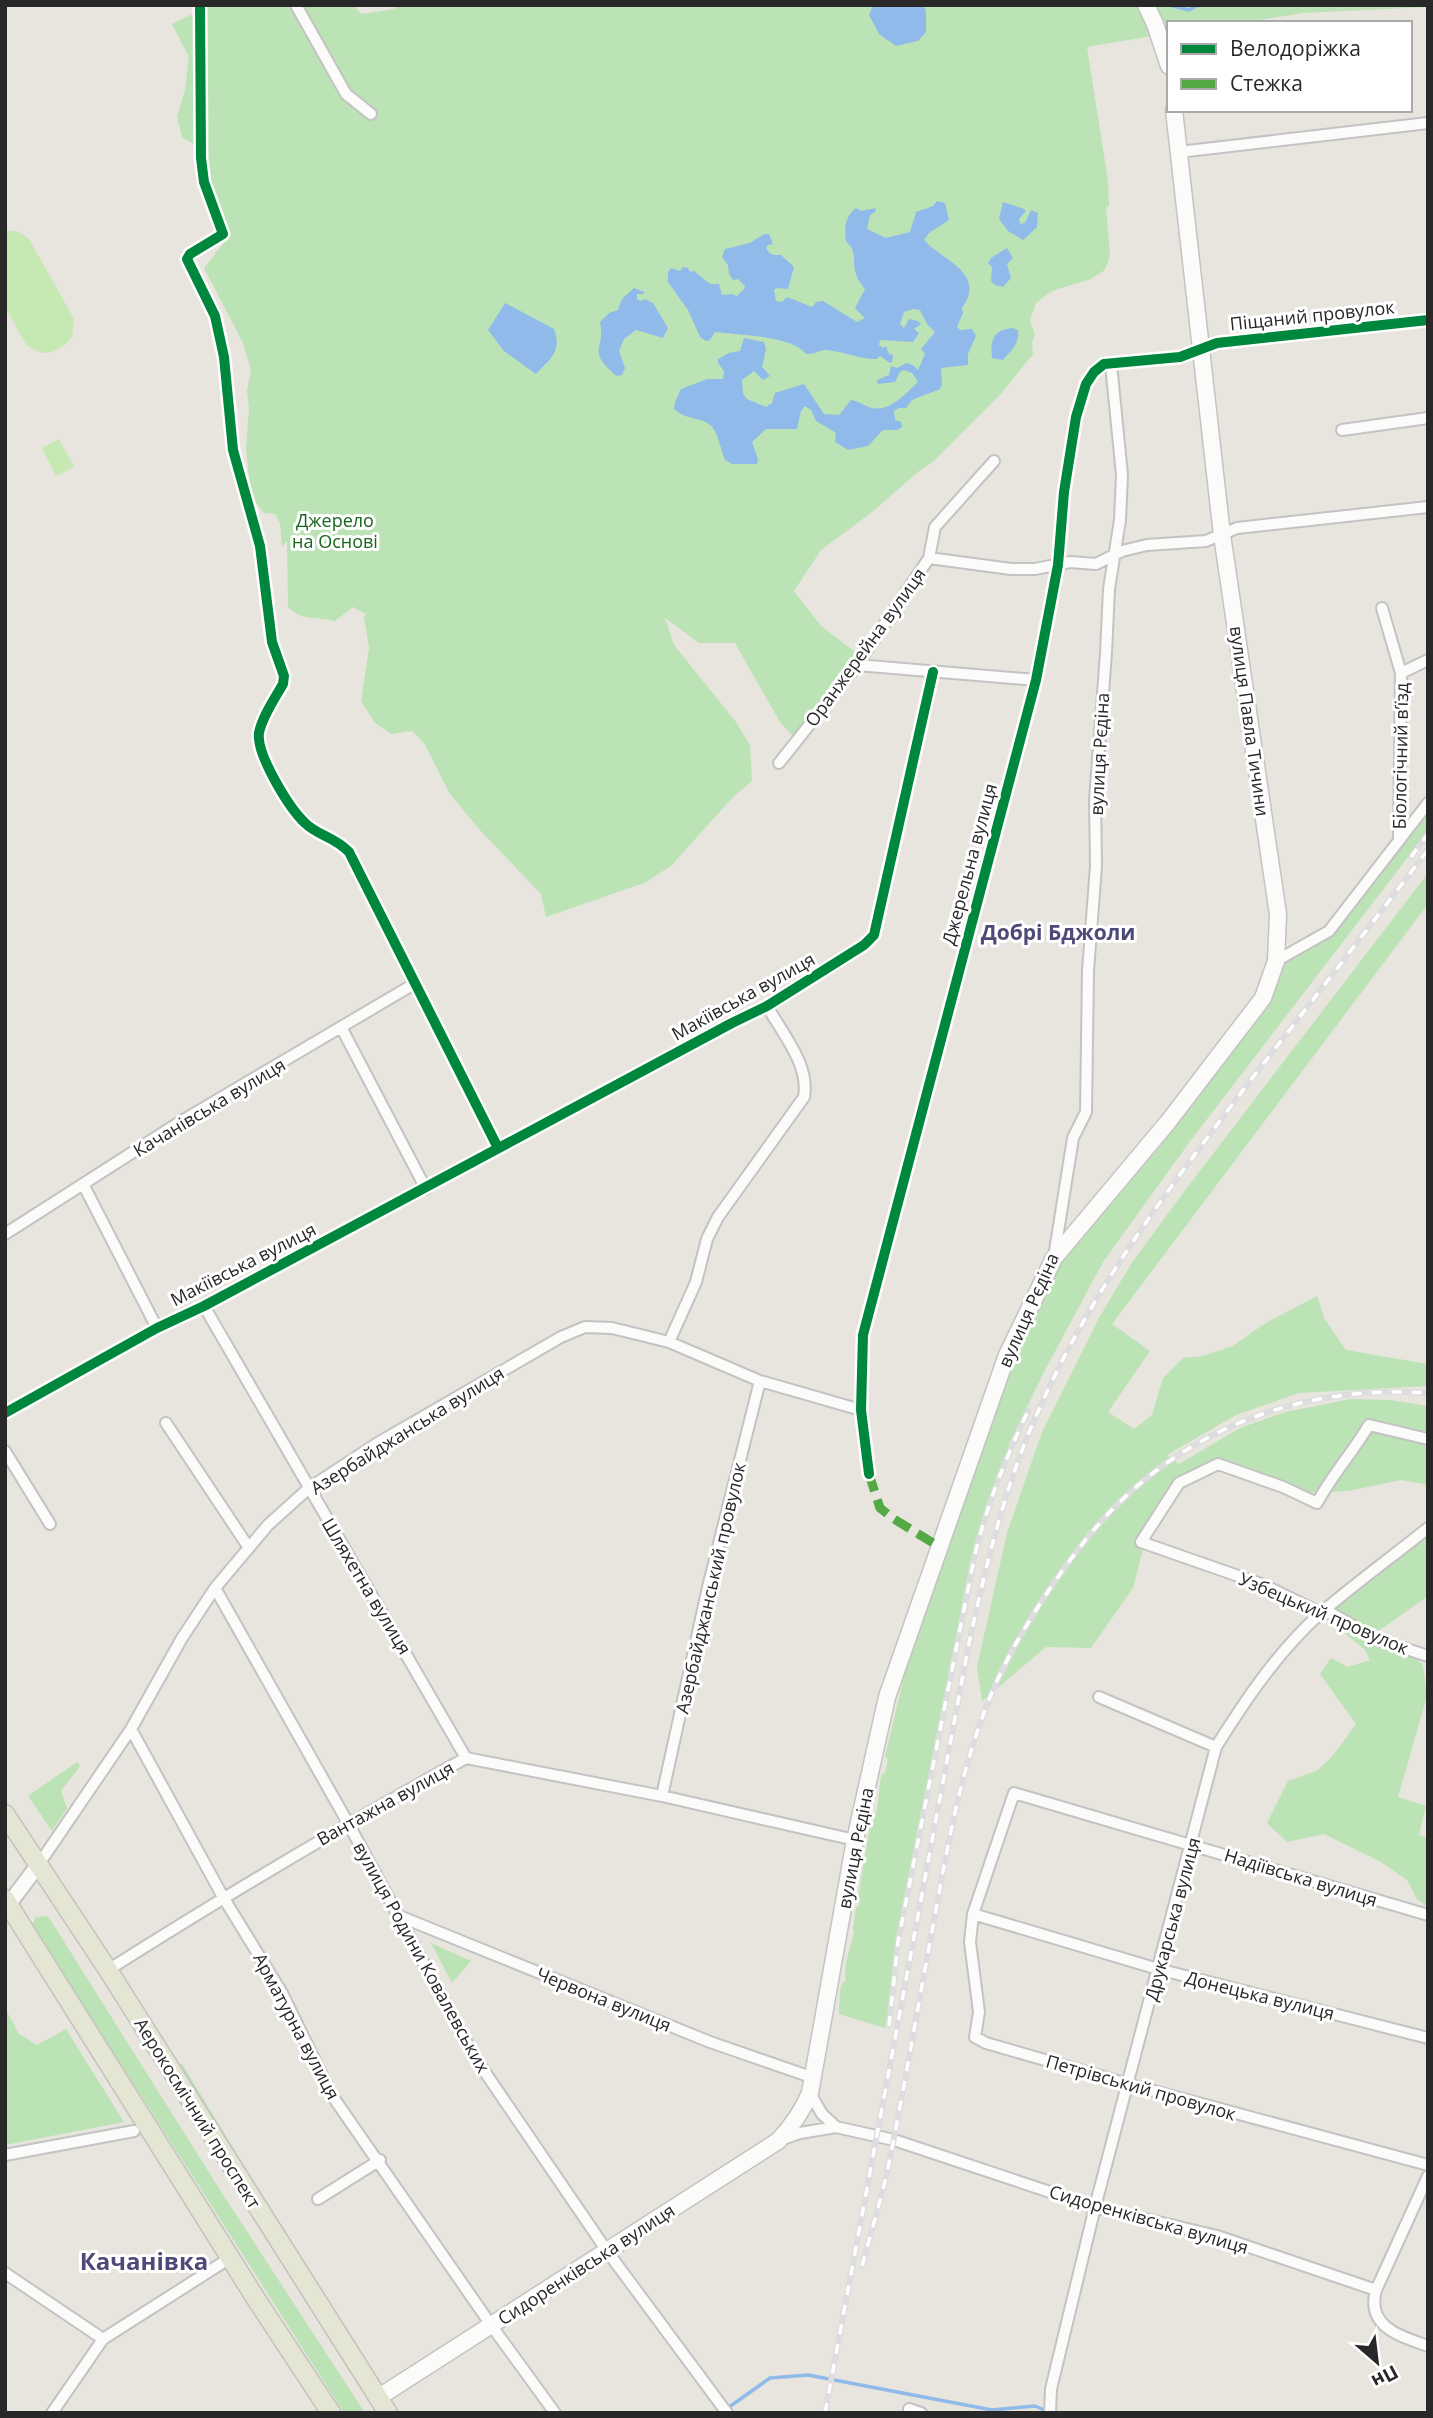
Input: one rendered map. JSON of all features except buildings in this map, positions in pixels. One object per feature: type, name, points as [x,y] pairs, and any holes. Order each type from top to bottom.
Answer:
[{"type":"main road","points":[[1146,5],[1167,60]]},
{"type":"main road","name":"вулиця Павла Тичини","points":[[1054,1258],[1168,1122],[1263,998],[1276,961],[1278,914],[1222,534],[1174,112]]},
{"type":"main road","name":"вулиця Рєдіна","points":[[778,2141],[794,2124],[811,2085],[855,1840],[887,1698],[1007,1355],[1054,1258]]},
{"type":"main road","name":"Аерокосмічний проспект","points":[[5,1814],[108,1970],[384,2405]]},
{"type":"main road","points":[[6,1904],[331,2413]]},
{"type":"main road","name":"Сидоренківська вулиця","points":[[384,2405],[491,2325],[778,2141]]},
{"type":"street","points":[[200,5],[201,158],[204,182],[223,234],[190,254],[187,259],[215,316],[224,357],[233,450],[260,546],[272,642],[284,676],[259,730],[259,742],[285,797],[305,823],[339,841],[349,852],[498,1148]]},
{"type":"street","points":[[296,5],[346,94],[371,114]]},
{"type":"street","points":[[1179,152],[1428,123]]},
{"type":"street","name":"Піщаний провулок","points":[[1200,348],[1217,343],[1428,320]]},
{"type":"street","points":[[1111,364],[1180,357],[1200,348]]},
{"type":"street","name":"вулиця Рєдіна","points":[[1054,1258],[1073,1138],[1086,1112],[1088,971],[1097,866],[1095,800],[1109,589],[1120,520],[1122,475],[1111,364]]},
{"type":"street","name":"Джерельна вулиця","points":[[869,1474],[861,1410],[863,1335],[1036,680],[1058,565],[1076,417],[1086,384],[1094,372],[1111,364]]},
{"type":"street","points":[[1342,430],[1428,418]]},
{"type":"street","name":"Оранжерейна вулиця","points":[[779,764],[857,665],[929,558],[935,527],[994,461]]},
{"type":"street","points":[[929,558],[1012,569],[1035,569],[1070,562],[1096,564],[1122,551],[1147,545],[1206,541],[1237,528],[1428,507]]},
{"type":"street","name":"Біологічний в’їзд","points":[[1382,607],[1401,673],[1399,839]]},
{"type":"street","name":"Біологічний в’їзд","points":[[1401,673],[1428,660]]},
{"type":"street","points":[[857,665],[1036,680]]},
{"type":"street","name":"Макіївська вулиця","points":[[5,1413],[157,1328],[426,1189],[767,1006],[864,945],[874,935],[933,672]]},
{"type":"street","points":[[1276,961],[1329,931],[1428,803]]},
{"type":"street","name":"Качанівська вулиця","points":[[5,1234],[180,1122],[414,984]]},
{"type":"street","points":[[669,1342],[696,1282],[707,1239],[718,1217],[804,1097],[806,1083],[803,1071],[767,1006]]},
{"type":"street","points":[[341,1027],[426,1189]]},
{"type":"street","points":[[83,1184],[157,1328]]},
{"type":"street","name":"Шляхетна вулиця","points":[[204,1306],[466,1758]]},
{"type":"street","name":"Азербайджанська вулиця","points":[[39,1864],[131,1729],[182,1638],[215,1588],[268,1525],[309,1489],[381,1441],[573,1332],[585,1327],[612,1328],[669,1342],[760,1381],[861,1410]]},
{"type":"street","name":"Азербайджанський провулок","points":[[662,1796],[708,1587],[760,1381]]},
{"type":"street","points":[[166,1423],[249,1548]]},
{"type":"street","name":"Узбецький провулок","points":[[1428,1439],[1369,1425],[1318,1503],[1283,1487],[1218,1464],[1179,1483],[1142,1542],[1264,1585],[1321,1613],[1331,1613],[1376,1639],[1428,1656]]},
{"type":"street","points":[[5,1451],[50,1524]]},
{"type":"street","name":"Друкарська вулиця","points":[[1050,2413],[1051,2389],[1095,2207],[1216,1747],[1245,1702],[1279,1658],[1321,1613],[1428,1528]]},
{"type":"street","name":"вулиця Родини Ковалевських","points":[[215,1588],[348,1823],[474,2056],[607,2251],[727,2413]]},
{"type":"street","points":[[1099,1697],[1216,1747]]},
{"type":"street","name":"Арматурна вулиця","points":[[131,1729],[223,1897],[282,1993],[331,2094],[380,2160],[491,2325],[555,2413]]},
{"type":"street","name":"Вантажна вулиця","points":[[108,1970],[223,1897],[348,1823],[466,1758],[662,1796],[855,1840]]},
{"type":"street","name":"Надіївська вулиця","points":[[973,1914],[1014,1793],[1428,1915]]},
{"type":"street","points":[[6,1904],[39,1864]]},
{"type":"street","name":"Донецька вулиця","points":[[973,1914],[1158,1969],[1428,2038]]},
{"type":"street","name":"Петрівський провулок","points":[[973,1914],[970,1942],[979,2011],[975,2036],[986,2043],[1428,2165]]},
{"type":"street","name":"Червона вулиця","points":[[399,1916],[811,2085]]},
{"type":"street","points":[[811,2085],[822,2114],[836,2127]]},
{"type":"street","name":"Сидоренківська вулиця","points":[[778,2141],[800,2133],[836,2127],[898,2141],[1095,2207],[1217,2236],[1376,2290]]},
{"type":"street","points":[[5,2155],[134,2131]]},
{"type":"street","points":[[318,2199],[380,2160]]},
{"type":"street","points":[[1428,2176],[1373,2301],[1383,2325],[1397,2335],[1428,2346]]},
{"type":"street","points":[[52,2413],[103,2339],[230,2258]]},
{"type":"street","points":[[5,2273],[103,2339]]},
{"type":"street","points":[[909,2410],[921,2413]]},
{"type":"green space","name":"Джерело на Основі","points":[[212,5],[353,5],[361,14],[394,9],[397,5],[1428,7],[1304,13],[1253,21],[1167,21],[1167,42],[1158,35],[1087,47],[1108,181],[1109,207],[1106,206],[1110,256],[1105,270],[1091,279],[1052,291],[1036,303],[1030,320],[1035,335],[1032,342],[1033,354],[1000,395],[934,461],[821,550],[794,591],[821,626],[858,654],[797,741],[780,722],[735,643],[699,643],[665,618],[674,645],[736,722],[750,745],[752,781],[733,797],[671,866],[644,883],[546,917],[541,894],[478,828],[450,794],[424,743],[412,731],[392,734],[375,723],[361,701],[369,648],[364,617],[366,614],[353,607],[335,621],[304,617],[288,607],[287,541],[282,547],[280,524],[275,514],[264,513],[251,496],[246,448],[249,409],[247,390],[251,370],[243,343],[204,268],[226,240],[218,198],[209,181],[207,152],[182,137],[177,116],[185,90],[189,57],[172,24]]},
{"type":"green space","points":[[5,230],[19,232],[29,239],[74,319],[72,337],[52,352],[42,353],[27,346],[5,307]]},
{"type":"green space","points":[[59,439],[74,467],[56,476],[42,448]]},
{"type":"green space","points":[[1428,803],[1428,831],[1191,1140],[1103,1262],[1045,1370],[1010,1442],[970,1562],[885,2028],[839,2014],[840,1989],[845,1982],[846,1962],[854,1932],[856,1908],[859,1906],[858,1897],[870,1827],[877,1807],[880,1780],[882,1773],[885,1774],[888,1759],[885,1757],[906,1668],[1021,1339],[1057,1260],[1263,998],[1276,961],[1329,931]]},
{"type":"green space","points":[[1428,873],[1428,904],[1112,1324],[1150,1351],[1108,1412],[1134,1429],[1152,1415],[1163,1378],[1183,1358],[1203,1356],[1233,1346],[1264,1324],[1317,1296],[1324,1318],[1346,1350],[1428,1364],[1428,1386],[1299,1393],[1236,1415],[1167,1455],[1179,1464],[1240,1428],[1285,1412],[1351,1399],[1390,1400],[1428,1406],[1428,1496],[1425,1484],[1401,1480],[1348,1491],[1305,1493],[1262,1473],[1218,1464],[1194,1476],[1158,1517],[1142,1542],[1143,1549],[1133,1588],[1091,1648],[1046,1647],[982,1701],[977,1667],[1007,1533],[1042,1432],[1100,1316],[1131,1264],[1183,1193]]},
{"type":"green space","points":[[1428,1528],[1428,1596],[1377,1632],[1393,1640],[1423,1665],[1427,1696],[1398,1797],[1426,1806],[1419,1835],[1428,1838],[1428,1907],[1417,1899],[1407,1880],[1381,1862],[1324,1834],[1287,1842],[1267,1823],[1288,1781],[1318,1770],[1334,1754],[1356,1724],[1320,1674],[1331,1658],[1348,1667],[1370,1660],[1365,1650],[1334,1624],[1331,1605]]},
{"type":"green space","points":[[77,1762],[80,1766],[61,1791],[67,1808],[52,1831],[28,1796]]},
{"type":"green space","points":[[48,1916],[220,2190],[365,2413],[344,2413],[32,1925],[36,1917]]},
{"type":"green space","points":[[431,1943],[471,1961],[452,1983]]},
{"type":"green space","points":[[5,2008],[19,2034],[37,2045],[66,2029],[124,2122],[5,2145]]},
{"type":"green space","points":[[177,2064],[182,2064],[253,2180],[251,2184]]},
{"type":"water","points":[[873,5],[922,5],[926,10],[926,32],[918,41],[896,46],[879,34],[869,15]]},
{"type":"water","points":[[937,201],[945,203],[949,220],[929,233],[924,240],[966,277],[968,296],[957,327],[960,330],[972,329],[976,336],[968,354],[968,365],[941,368],[940,389],[912,400],[906,408],[894,411],[895,420],[901,422],[902,427],[897,430],[883,430],[868,446],[848,450],[835,442],[836,433],[816,421],[811,410],[805,406],[801,411],[797,429],[766,429],[752,442],[757,464],[732,464],[725,460],[717,436],[708,423],[685,416],[674,409],[681,389],[707,379],[723,379],[724,371],[718,359],[740,351],[744,338],[764,342],[766,349],[762,367],[770,376],[763,380],[754,371],[742,380],[743,394],[747,399],[766,407],[772,403],[775,393],[804,384],[824,414],[839,415],[851,400],[879,408],[898,400],[918,382],[912,373],[904,370],[900,372],[895,382],[878,384],[877,380],[889,375],[891,366],[897,368],[906,363],[918,370],[925,354],[921,349],[935,332],[927,324],[920,310],[904,312],[900,324],[904,328],[909,319],[921,324],[914,329],[919,333],[913,342],[880,340],[879,345],[883,348],[886,346],[889,354],[893,355],[890,363],[880,356],[870,359],[827,350],[806,354],[790,343],[750,336],[715,332],[710,340],[706,341],[700,337],[688,310],[668,282],[668,272],[671,268],[680,271],[683,267],[688,268],[710,284],[719,284],[722,295],[737,296],[745,286],[738,279],[733,280],[729,274],[728,265],[722,257],[725,249],[750,243],[764,234],[769,234],[773,244],[768,245],[768,251],[772,255],[781,255],[794,267],[788,289],[774,290],[776,301],[782,302],[787,297],[812,307],[816,302],[823,301],[857,322],[865,318],[855,308],[865,289],[857,276],[854,253],[846,241],[847,219],[856,208],[861,211],[876,208],[870,215],[867,229],[886,238],[910,232],[916,212],[933,206]]},
{"type":"water","points":[[1003,202],[1026,211],[1019,219],[1020,224],[1025,223],[1031,210],[1038,213],[1037,227],[1023,240],[1008,231],[999,219]]},
{"type":"water","points":[[1007,248],[1013,258],[1007,264],[1011,278],[1003,287],[991,281],[992,267],[988,263]]},
{"type":"water","points":[[634,288],[644,292],[637,294],[637,299],[653,303],[668,328],[663,338],[636,330],[624,339],[619,351],[625,368],[622,375],[617,376],[599,355],[600,322],[609,313],[618,310],[622,299]]},
{"type":"water","points":[[505,303],[554,329],[557,343],[554,354],[536,374],[504,351],[488,330]]},
{"type":"water","points":[[1012,328],[1018,330],[1018,339],[1014,346],[1003,360],[992,358],[993,341],[997,333]]},
{"type":"waterway","points":[[1173,6],[1189,10],[1198,5]]},
{"type":"waterway","points":[[725,2410],[770,2378],[808,2375],[992,2410],[1035,2406],[1049,2412]]},
{"type":"railway","points":[[1411,857],[1428,834]]},
{"type":"railway","points":[[825,2413],[968,1648],[998,1525],[1028,1434],[1085,1319],[1136,1237],[1221,1120],[1428,850]]},
{"type":"railway","points":[[862,2266],[888,2167],[960,1792],[977,1734],[999,1676],[1047,1593],[1083,1543],[1124,1498],[1156,1471],[1227,1428],[1304,1402],[1386,1392],[1428,1393]]},
{"type":"railway","points":[[889,2026],[898,1942],[975,1554],[998,1481],[1028,1411]]},
{"type":"marked path","points":[[869,1474],[880,1508],[938,1546]]},
{"type":"cycle path","points":[[200,5],[201,158],[204,182],[223,234],[190,254],[187,259],[215,316],[224,357],[233,450],[260,546],[272,642],[284,676],[283,684],[263,721],[259,742],[268,767],[298,816],[349,852],[498,1148]]},
{"type":"cycle path","points":[[869,1474],[861,1410],[863,1335],[1036,680],[1058,565],[1064,492],[1076,417],[1086,384],[1104,364],[1180,357],[1217,343],[1428,320]]},
{"type":"cycle path","points":[[5,1413],[157,1328],[204,1306],[767,1006],[864,945],[874,935],[933,672]]},
{"type":"district","name":"Добрі Бджоли","points":[[1058,932]]},
{"type":"district","name":"Качанівка","points":[[144,2260]]}]
